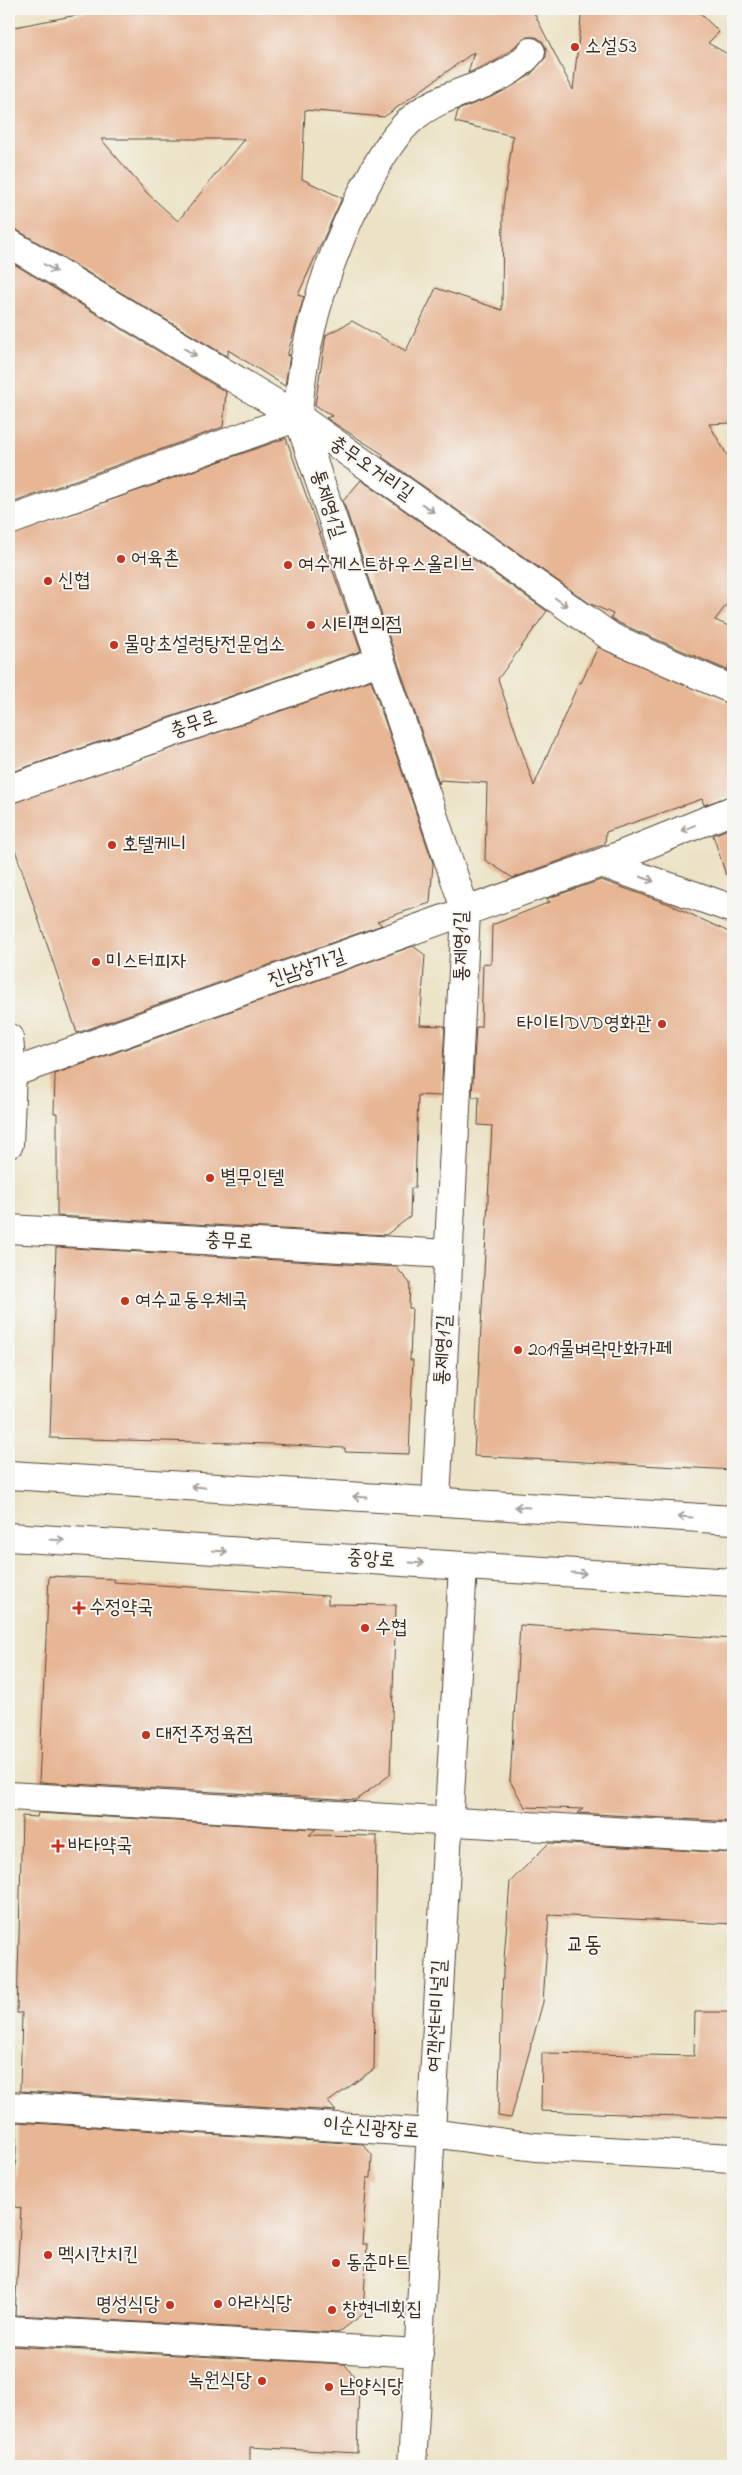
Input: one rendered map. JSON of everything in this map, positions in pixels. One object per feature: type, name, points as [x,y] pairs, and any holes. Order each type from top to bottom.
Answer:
[{"type":"street","points":[[9,522],[298,417],[300,385],[324,279],[358,198],[386,148],[413,118],[439,100],[484,85],[510,72],[531,52]]},
{"type":"street","name":"충무오거리길","points":[[9,243],[298,417],[611,637],[733,690]]},
{"type":"street","name":"통제영1길","points":[[298,417],[379,661],[466,912],[436,1502]]},
{"type":"street","name":"충무로","points":[[9,789],[379,661]]},
{"type":"street","name":"진남상가길","points":[[10,1073],[601,864],[733,810]]},
{"type":"street","points":[[601,864],[733,909]]},
{"type":"street","points":[[9,1038],[9,1144]]},
{"type":"street","name":"충무로","points":[[9,1229],[448,1254]]},
{"type":"street","points":[[9,1475],[733,1520]]},
{"type":"street","name":"중앙로","points":[[9,1537],[733,1583]]},
{"type":"street","name":"여객선터미널길","points":[[412,2466],[463,1566]]},
{"type":"street","points":[[9,1796],[733,1838]]},
{"type":"street","name":"이순신광장로","points":[[9,2106],[431,2133],[535,2148],[733,2158]]},
{"type":"street","points":[[9,2330],[419,2353]]},
{"type":"building","points":[[109,9],[532,9],[573,90],[582,9],[696,9],[719,32],[708,43],[733,57],[733,423],[709,424],[733,465],[733,596],[715,620],[733,628],[733,656],[727,670],[611,618],[613,614],[589,603],[382,457],[384,455],[326,418],[332,416],[315,405],[326,335],[352,321],[406,351],[436,288],[502,310],[503,206],[513,136],[455,122],[458,110],[496,95],[529,76],[546,57],[546,48],[542,41],[536,37],[527,37],[497,60],[468,73],[474,52],[384,117],[305,110],[302,179],[342,198],[298,295],[304,297],[287,356],[290,355],[285,386],[228,350],[228,357],[17,230],[9,227],[9,28]],"holes":[[[101,139],[244,139],[178,221],[147,193]]]},
{"type":"building","points":[[9,261],[226,392],[223,427],[9,504]]},
{"type":"building","points":[[286,438],[361,651],[9,773],[9,536]]},
{"type":"building","points":[[361,480],[547,611],[498,679],[534,786],[579,682],[581,683],[598,647],[733,705],[733,795],[704,805],[702,799],[606,832],[605,844],[513,878],[485,860],[487,783],[440,780],[439,784],[343,501]]},
{"type":"building","points":[[371,680],[433,863],[430,903],[377,921],[382,925],[77,1033],[9,832],[9,804]]},
{"type":"building","points":[[733,827],[733,874],[726,875],[713,835]]},
{"type":"building","points":[[601,880],[669,904],[733,934],[733,1470],[474,1456],[492,1126],[478,1125],[479,1097],[472,1097],[476,1027],[481,1027],[483,963],[491,964],[492,925],[550,902],[546,899]]},
{"type":"building","points":[[413,946],[425,955],[420,1025],[445,1026],[441,1096],[418,1095],[415,1188],[411,1188],[410,1217],[386,1235],[57,1216],[57,1113],[54,1113],[55,1074]]},
{"type":"building","points":[[56,1247],[396,1267],[410,1283],[409,1308],[412,1308],[410,1360],[413,1360],[409,1454],[345,1452],[345,1448],[272,1444],[50,1438]]},
{"type":"building","points":[[49,1576],[114,1579],[114,1582],[328,1596],[328,1604],[396,1605],[390,1775],[356,1800],[39,1782]]},
{"type":"building","points":[[520,1625],[733,1639],[733,1822],[578,1813],[583,1809],[525,1807],[510,1781]]},
{"type":"building","points":[[38,1813],[316,1829],[309,1835],[377,1836],[374,2069],[328,2102],[336,2111],[20,2091],[22,2013],[17,2013],[22,1816],[37,1817]]},
{"type":"building","points":[[549,1843],[733,1853],[733,1924],[549,1915],[543,2002],[511,2118],[498,2116],[503,1972],[510,1882]]},
{"type":"building","points":[[695,2012],[733,2012],[733,2118],[541,2111],[542,2053],[694,2056]]},
{"type":"building","points":[[17,2122],[363,2144],[372,2155],[371,2178],[367,2178],[362,2244],[367,2244],[363,2314],[338,2333],[15,2315],[21,2208],[14,2207]]},
{"type":"building","points":[[10,2346],[345,2364],[359,2385],[357,2453],[250,2447],[250,2466],[9,2466]]},
{"type":"place","name":"소설53","points":[[575,47]]},
{"type":"place","name":"어육촌","points":[[121,559]]},
{"type":"place","name":"여수게스트하우스올리브","points":[[288,565]]},
{"type":"place","name":"신협","points":[[48,581]]},
{"type":"place","name":"시티편의점","points":[[311,625]]},
{"type":"place","name":"물망초설렁탕전문업소","points":[[114,645]]},
{"type":"place","name":"호텔케니","points":[[112,845]]},
{"type":"place","name":"미스터피자","points":[[96,962]]},
{"type":"place","name":"타이티DVD영화관","points":[[662,1024]]},
{"type":"place","name":"별무인텔","points":[[210,1178]]},
{"type":"place","name":"여수교동우체국","points":[[125,1301]]},
{"type":"place","name":"2019물벼락만화카페","points":[[518,1350]]},
{"type":"place","name":"수정약국","points":[[79,1608]]},
{"type":"place","name":"수협","points":[[365,1628]]},
{"type":"place","name":"대전주정육점","points":[[146,1735]]},
{"type":"place","name":"바다약국","points":[[58,1846]]},
{"type":"place","name":"멕시칸치킨","points":[[48,2255]]},
{"type":"place","name":"동춘마트","points":[[336,2263]]},
{"type":"place","name":"아라식당","points":[[218,2304]]},
{"type":"place","name":"명성식당","points":[[170,2305]]},
{"type":"place","name":"창현네횟집","points":[[332,2310]]},
{"type":"place","name":"녹원식당","points":[[262,2381]]},
{"type":"place","name":"남양식당","points":[[329,2387]]},
{"type":"district","name":"교동","points":[[584,1946]]}]
